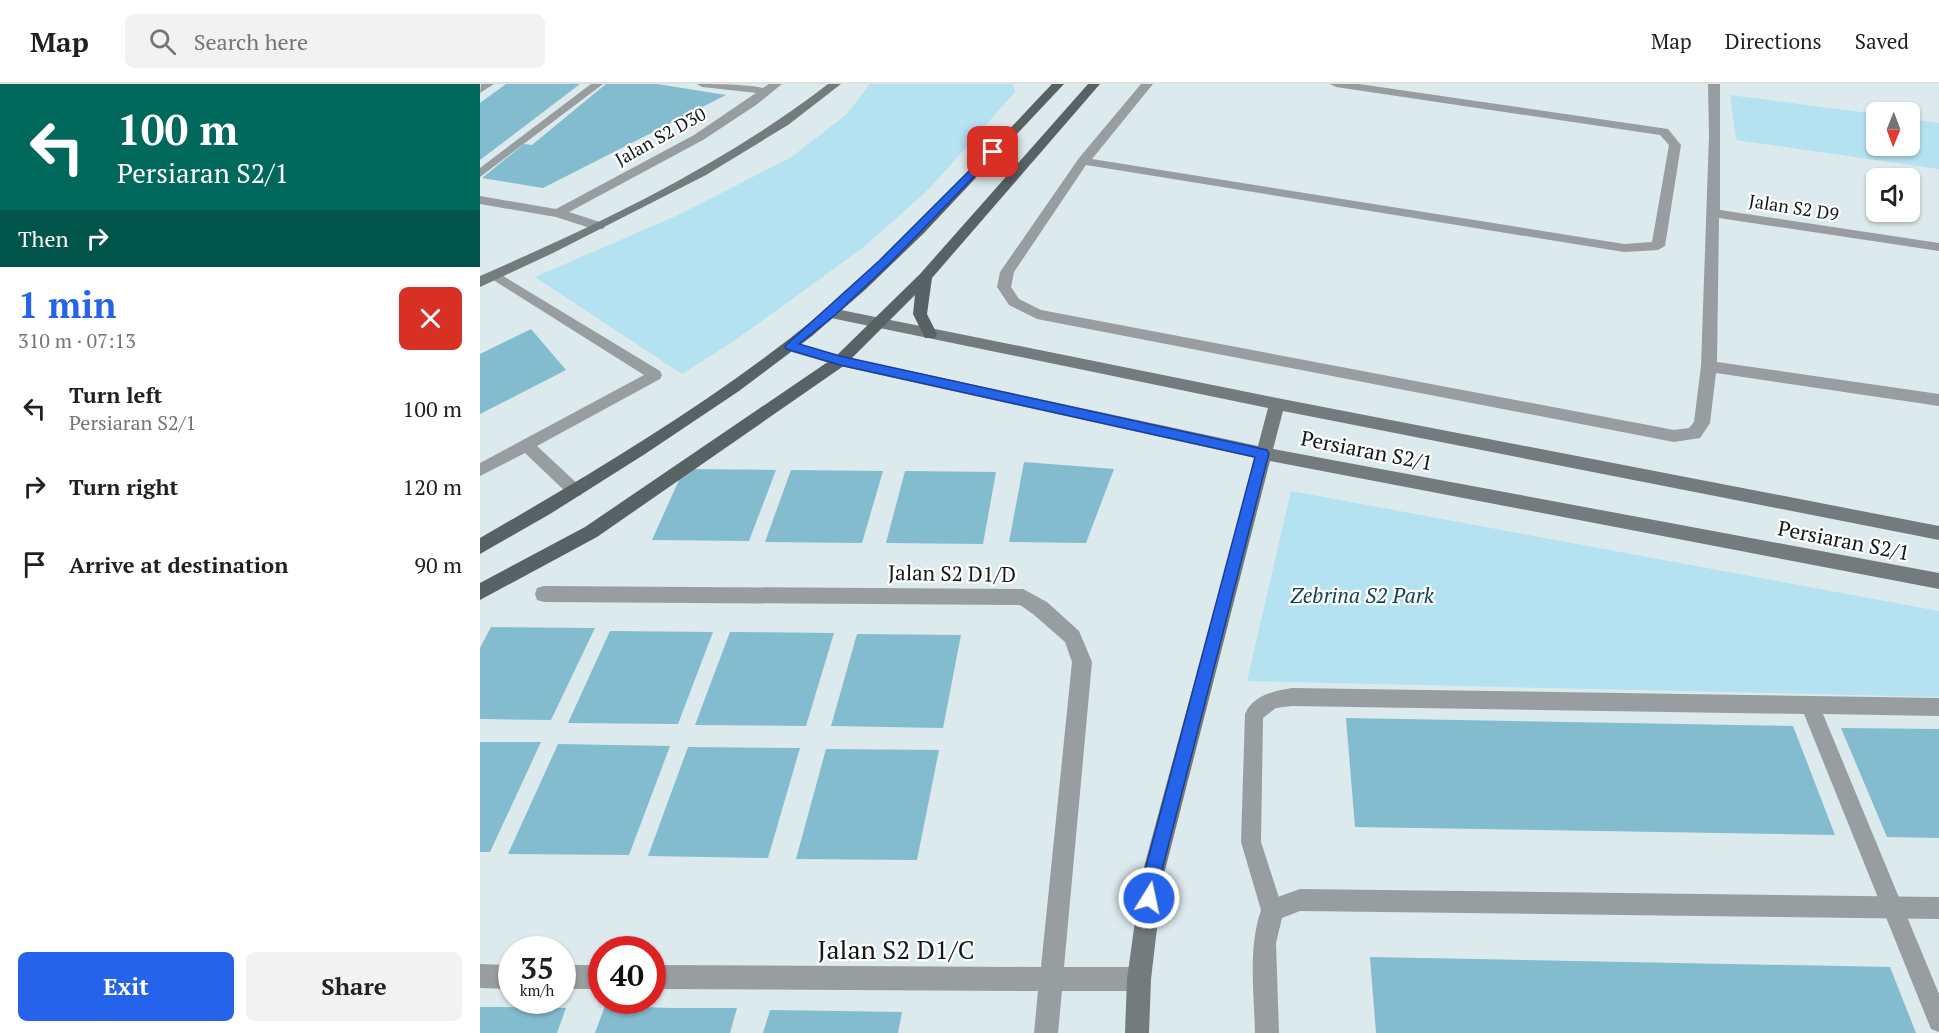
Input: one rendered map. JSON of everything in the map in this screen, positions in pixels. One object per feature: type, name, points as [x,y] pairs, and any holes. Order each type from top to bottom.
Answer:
[{"type":"main road","points":[[480,548],[666,434],[790,346],[831,313],[961,186],[1058,84]]},
{"type":"main road","points":[[480,592],[591,532],[840,361],[925,277],[1094,84]]},
{"type":"main road","points":[[925,277],[920,314],[930,334]]},
{"type":"street","points":[[480,90],[488,84]]},
{"type":"street","points":[[480,282],[598,226],[739,153],[789,120],[835,84]]},
{"type":"street","points":[[1147,84],[1083,161],[1007,272],[1004,288],[1014,302],[1037,314],[1674,436],[1694,434],[1702,423],[1709,366],[1714,213],[1714,84]]},
{"type":"street","points":[[1083,161],[1624,248],[1658,246],[1675,146],[1664,132],[1336,84]]},
{"type":"street","name":"Jalan S2 D30","points":[[558,213],[710,129],[771,88]]},
{"type":"street","points":[[480,200],[558,213],[598,226]]},
{"type":"street","name":"Jalan S2 D9","points":[[1714,213],[1939,247]]},
{"type":"street","name":"Persiaran S2/1","points":[[831,313],[1276,404],[1939,533]]},
{"type":"street","name":"Persiaran S2/1","points":[[790,346],[840,361],[1262,453],[1939,581]]},
{"type":"street","points":[[1709,366],[1939,400]]},
{"type":"street","points":[[1137,1033],[1139,978],[1152,878],[1276,404]]},
{"type":"street","name":"Jalan S2 D1/D","points":[[544,594],[1023,597],[1040,608],[1072,638],[1082,662],[1046,1033]]},
{"type":"street","points":[[1267,1033],[1264,943],[1272,910],[1300,900],[1939,908]]},
{"type":"street","points":[[480,976],[498,976]]},
{"type":"street","name":"Jalan S2 D1/C","points":[[666,977],[1139,978]]},
{"type":"lane","points":[[480,174],[598,84]]},
{"type":"lane","points":[[702,84],[771,88]]},
{"type":"lane","points":[[480,470],[655,375],[495,275]]},
{"type":"lane","points":[[526,445],[575,491]]},
{"type":"lane","points":[[1272,910],[1251,842],[1254,714],[1272,700],[1293,697],[1939,707]]},
{"type":"lane","points":[[1810,705],[1939,1021]]},
{"type":"green space","points":[[870,84],[1013,84],[1015,92],[929,189],[864,247],[734,341],[682,374],[535,277],[676,216],[790,158],[846,115]]},
{"type":"green space","points":[[1730,95],[1866,113],[1866,156],[1920,156],[1920,120],[1939,123],[1939,169],[1736,140]]},
{"type":"green space","name":"Zebrina S2 Park","points":[[1291,491],[1939,611],[1939,697],[1247,681]]},
{"type":"building","points":[[506,84],[580,84],[480,160],[480,103]]},
{"type":"building","points":[[606,84],[657,84],[726,95],[543,188],[482,178],[524,144],[532,145]]},
{"type":"building","points":[[531,329],[566,370],[480,414],[480,354]]},
{"type":"building","points":[[1024,462],[1114,469],[1086,543],[1009,542]]},
{"type":"building","points":[[684,469],[776,470],[749,541],[652,540]]},
{"type":"building","points":[[791,470],[883,471],[862,543],[765,542]]},
{"type":"building","points":[[905,471],[996,472],[983,544],[886,543]]},
{"type":"building","points":[[491,627],[595,628],[551,720],[480,719],[480,648]]},
{"type":"building","points":[[610,631],[713,632],[678,724],[568,723]]},
{"type":"building","points":[[730,632],[834,633],[806,726],[695,725]]},
{"type":"building","points":[[857,634],[961,635],[943,728],[831,726]]},
{"type":"building","points":[[1346,718],[1793,726],[1835,835],[1355,827]]},
{"type":"building","points":[[1841,728],[1939,729],[1939,838],[1887,837]]},
{"type":"building","points":[[480,742],[541,742],[490,852],[480,852]]},
{"type":"building","points":[[558,744],[670,746],[629,855],[508,854]]},
{"type":"building","points":[[688,747],[800,748],[768,858],[648,856]]},
{"type":"building","points":[[826,749],[939,750],[917,860],[796,859]]},
{"type":"building","points":[[1370,957],[1890,967],[1916,1033],[1376,1033]]},
{"type":"building","points":[[480,1007],[498,1007],[498,1014],[564,1014],[557,1033],[480,1033]]},
{"type":"building","points":[[666,1008],[737,1008],[730,1033],[595,1033],[602,1014],[666,1014]]},
{"type":"building","points":[[770,1010],[902,1012],[898,1033],[763,1033]]},
{"type":"route","points":[[993,152],[883,264],[831,313],[790,346],[840,361],[1262,453],[1152,878],[1149,898]]}]
